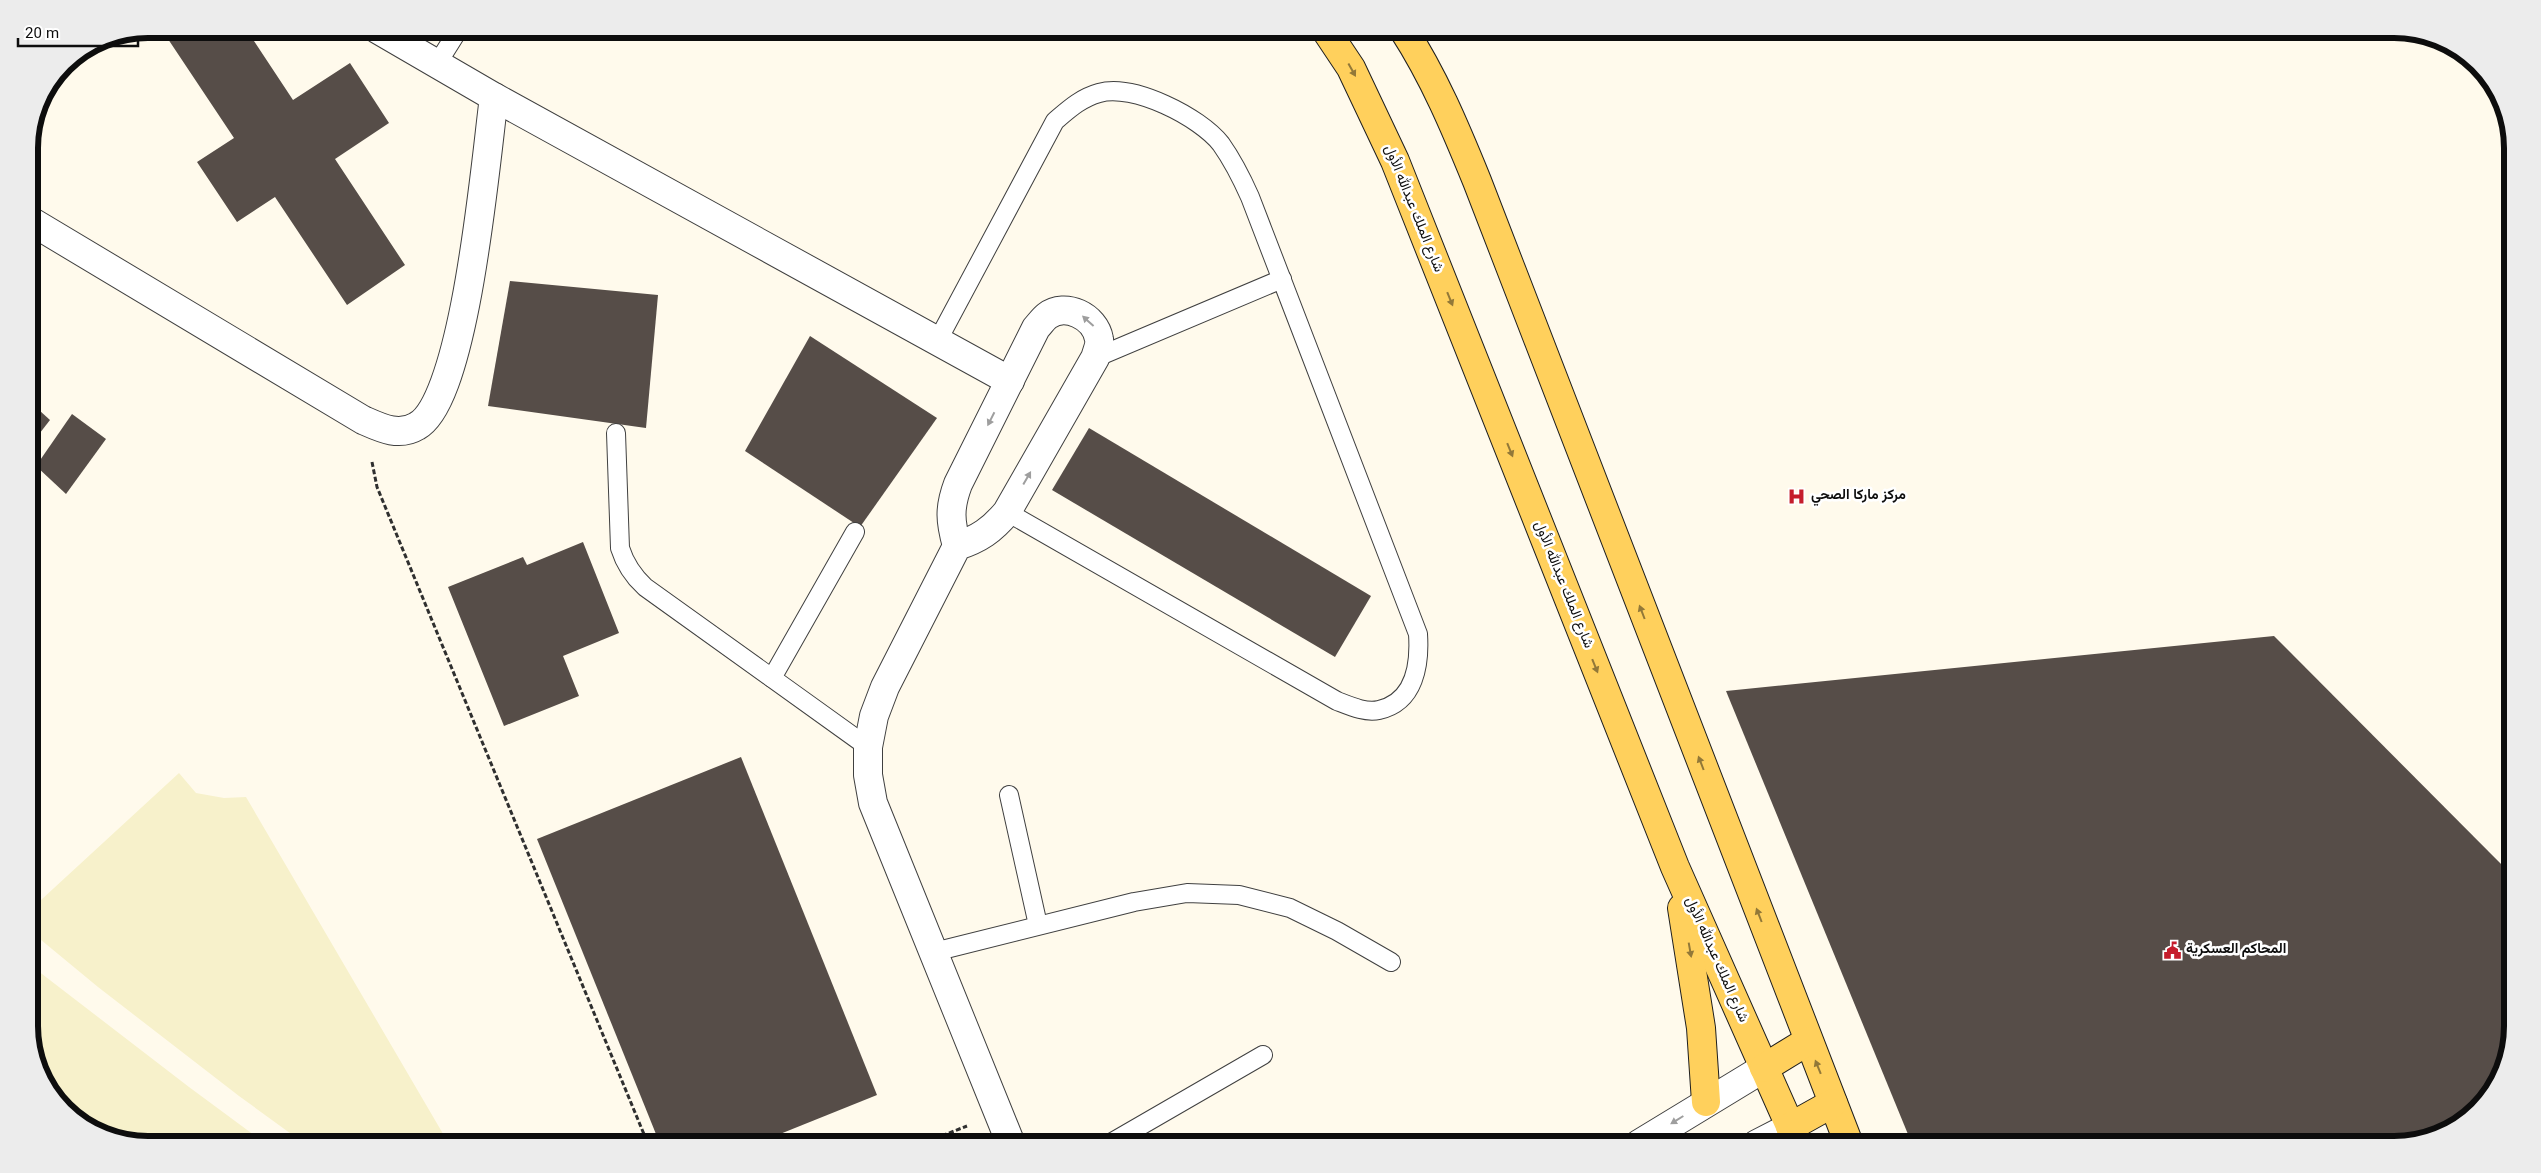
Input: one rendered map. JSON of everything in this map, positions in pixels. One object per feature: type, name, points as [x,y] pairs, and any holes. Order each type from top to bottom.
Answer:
[{"type":"main road","name":"شارع الملك عبدالله الأول","points":[[1331,38],[1351,68],[1394,161],[1675,867],[1794,1135]]},
{"type":"main road","points":[[1408,38],[1426,65],[1449,112],[1477,181],[1846,1136]]},
{"type":"main road","points":[[1675,867],[1701,1028],[1706,1102]]},
{"type":"main road","points":[[1764,1068],[1808,1041]]},
{"type":"main road","points":[[1794,1135],[1832,1103]]},
{"type":"street","points":[[392,38],[494,97],[1010,381]]},
{"type":"street","points":[[38,225],[363,420],[400,432],[418,426],[430,414],[440,395],[457,343],[469,290],[494,97]]},
{"type":"street","points":[[957,546],[951,525],[951,504],[958,484],[1036,328],[1047,316],[1063,310],[1079,313],[1093,324],[1099,340],[1095,358],[1007,512],[994,528],[982,536],[957,546],[885,687],[874,716],[868,747],[868,775],[873,803],[1008,1136]]},
{"type":"street","points":[[1652,1136],[1764,1068]]},
{"type":"lane","points":[[437,64],[453,38]]},
{"type":"lane","points":[[938,340],[1055,122],[1077,102],[1101,92],[1127,93],[1170,106],[1197,122],[1220,143],[1237,169],[1282,279],[1418,634],[1420,659],[1413,683],[1398,701],[1378,710],[1358,709],[1337,701],[1007,512]]},
{"type":"lane","points":[[1095,358],[1282,279]]},
{"type":"lane","points":[[616,433],[620,548],[624,562],[645,587],[868,747]]},
{"type":"lane","points":[[772,678],[855,532]]},
{"type":"lane","points":[[1008,795],[1038,925]]},
{"type":"lane","points":[[934,952],[1134,902],[1186,893],[1239,895],[1290,908],[1337,931],[1391,962]]},
{"type":"lane","points":[[1123,1136],[1263,1055]]},
{"type":"path","points":[[363,420],[377,487],[645,1136]]},
{"type":"path","points":[[942,1136],[999,1114]]},
{"type":"shaded area","points":[[179,773],[196,793],[224,798],[246,797],[444,1136],[294,1136],[98,987],[38,937],[38,903]]},
{"type":"shaded area","points":[[38,971],[255,1136],[133,1135],[112,1130],[80,1113],[60,1093],[43,1061],[38,1033]]},
{"type":"building","points":[[167,38],[252,38],[293,100],[350,63],[389,123],[335,159],[405,265],[347,305],[275,197],[237,222],[197,162],[234,138]]},
{"type":"building","points":[[510,281],[658,295],[646,428],[488,406]]},
{"type":"building","points":[[810,336],[937,418],[860,527],[745,451]]},
{"type":"building","points":[[38,409],[50,420],[38,435]]},
{"type":"building","points":[[72,414],[106,439],[66,494],[38,468],[38,463]]},
{"type":"building","points":[[1089,428],[1371,596],[1335,657],[1052,490]]},
{"type":"building","points":[[583,542],[619,633],[563,656],[579,696],[504,726],[448,587],[523,557],[527,565]]},
{"type":"building","name":"المحاكم العسكرية","points":[[2274,636],[2504,867],[2504,1026],[2500,1054],[2489,1081],[2481,1093],[2466,1108],[2449,1121],[2422,1132],[2408,1135],[1909,1136],[1726,691]]},
{"type":"building","points":[[741,757],[877,1095],[775,1136],[657,1136],[537,839]]},
{"type":"place","name":"مركز ماركا الصحي","points":[[1797,496]]},
{"type":"place","name":"المحاكم العسكرية","points":[[2172,950]]}]
